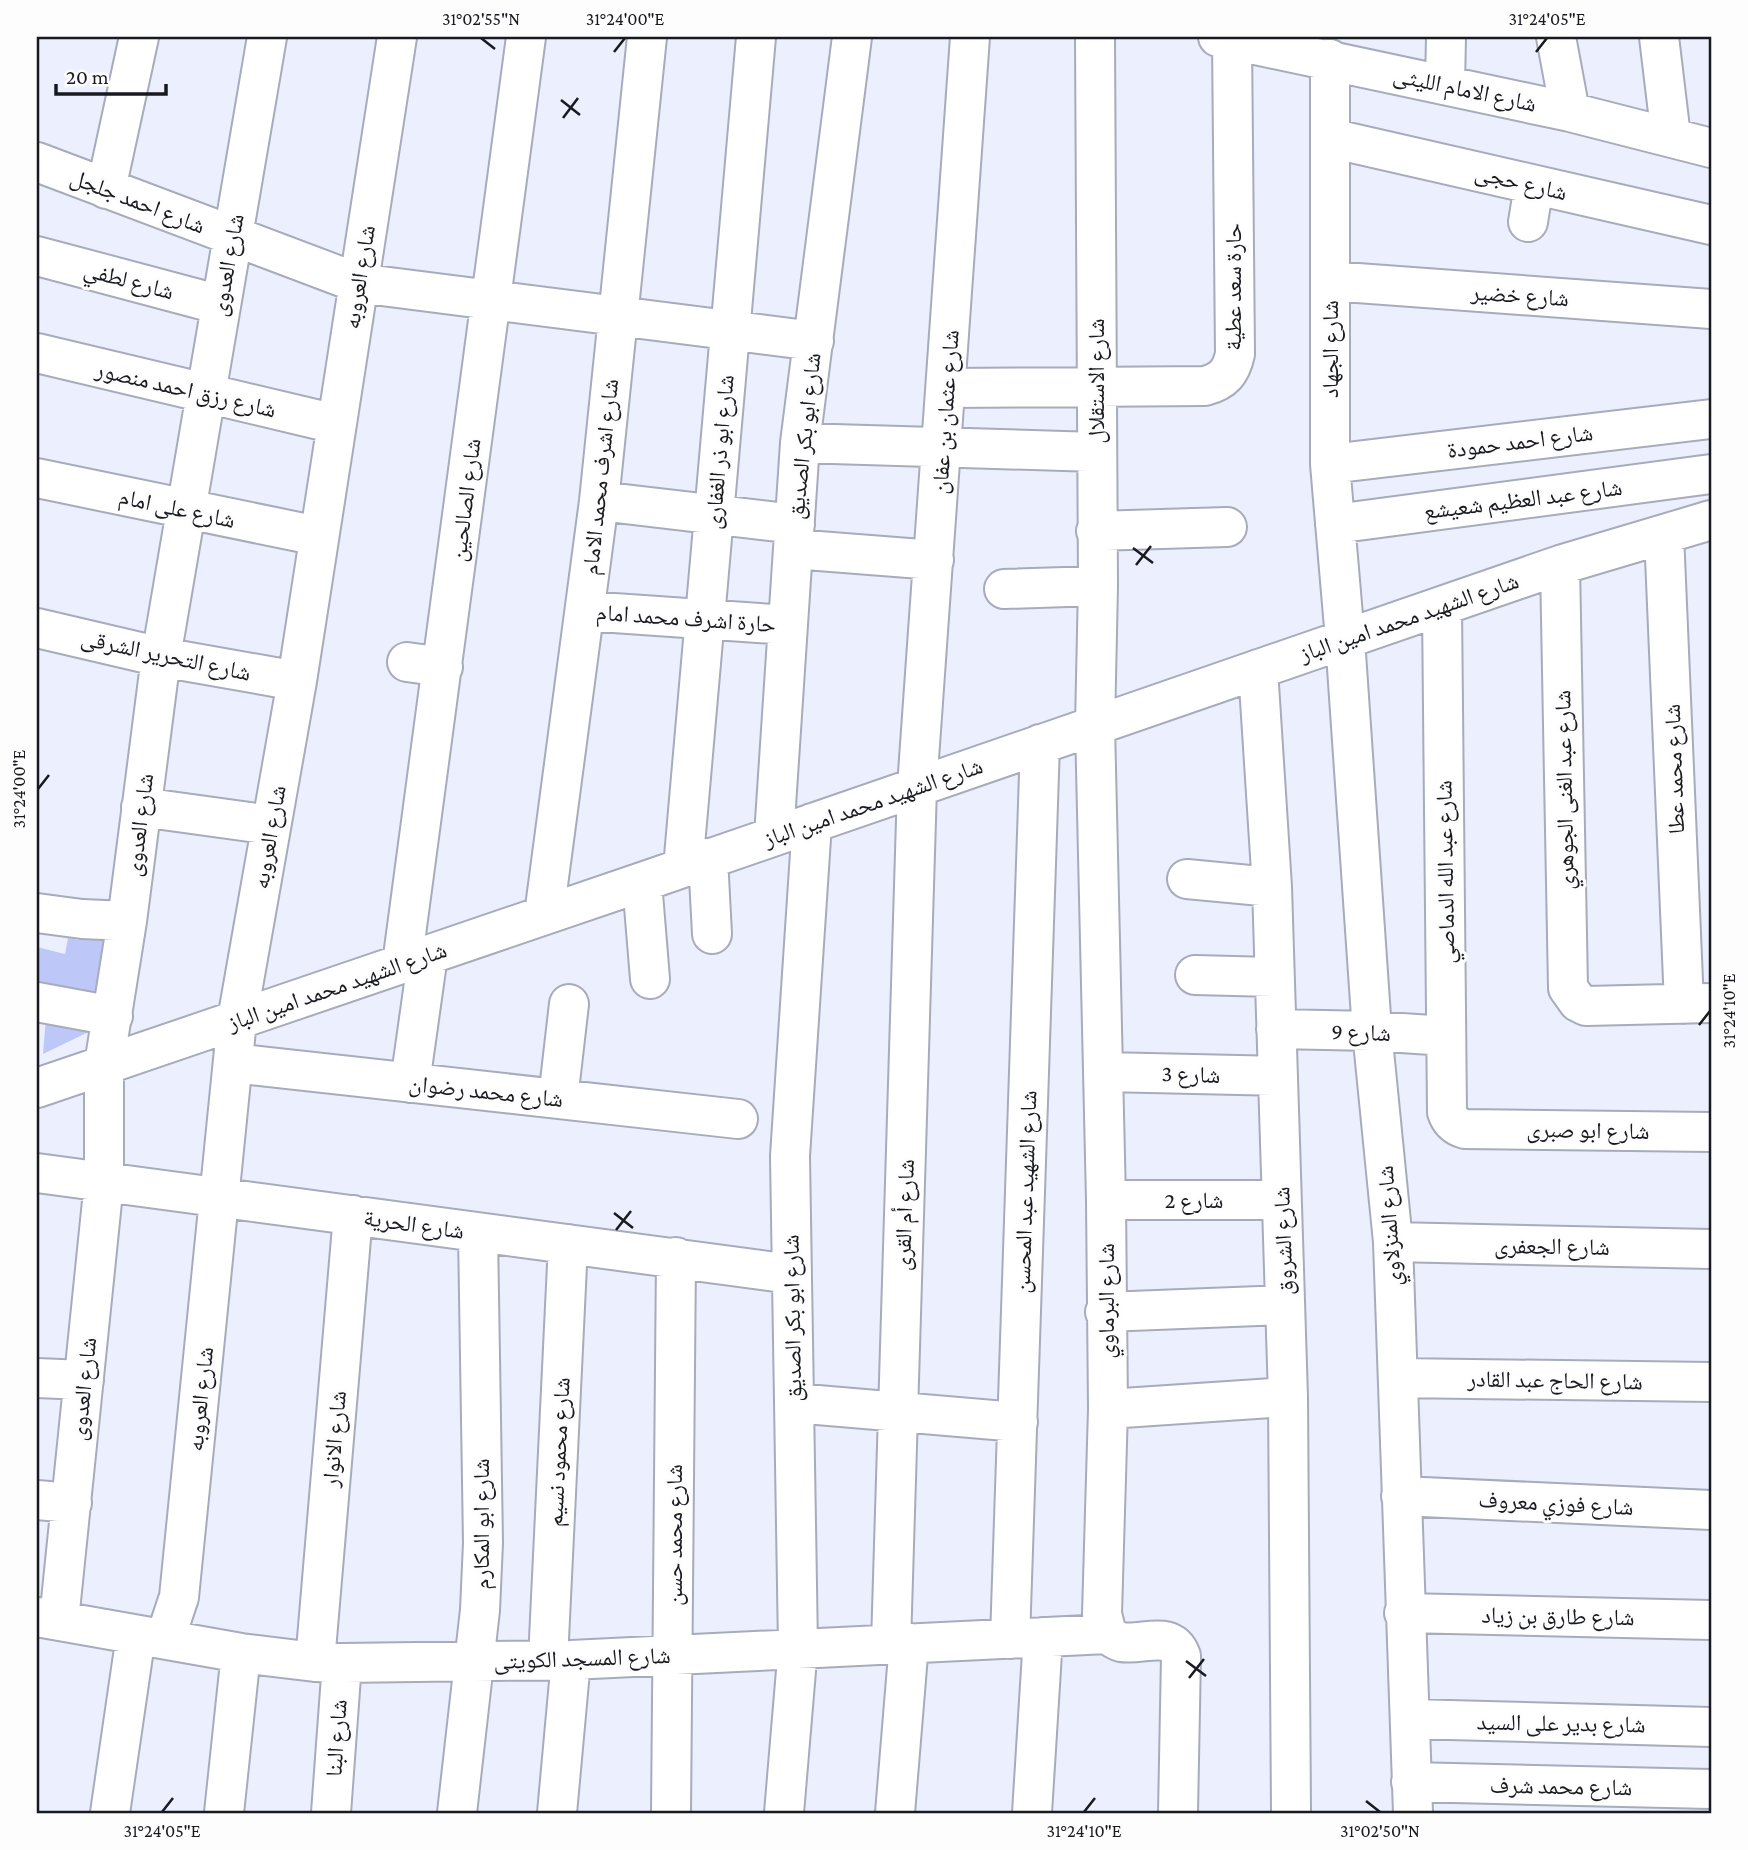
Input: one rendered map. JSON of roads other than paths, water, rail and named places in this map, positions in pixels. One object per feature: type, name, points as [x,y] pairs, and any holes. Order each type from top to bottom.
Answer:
[{"type":"street","points":[[106,189],[139,37]]},
{"type":"street","name":"شارع العدوى","points":[[48,1618],[54,1501],[84,1380],[104,1182],[91,1070],[113,1016],[161,657],[204,393],[267,37]]},
{"type":"street","name":"شارع العروبه","points":[[110,1813],[150,1637],[179,1597],[181,1586],[237,1020],[297,681],[397,37]]},
{"type":"street","name":"شارع الصالحين","points":[[410,1083],[425,664],[491,300],[526,37]]},
{"type":"street","name":"شارع اشرف محمد الامام","points":[[544,915],[598,501],[647,37]]},
{"type":"street","name":"شارع ابو ذر الغفارى","points":[[712,934],[696,863],[705,620],[756,37]]},
{"type":"street","name":"شارع ابو بكر الصديق","points":[[774,836],[800,443],[852,37]]},
{"type":"street","name":"شارع عثمان بن عفان","points":[[918,786],[970,37]]},
{"type":"street","name":"شارع الاستقلال","points":[[1095,725],[1098,586],[1096,37]]},
{"type":"street","name":"حارة سعد عطية","points":[[946,388],[1205,386],[1217,383],[1226,376],[1233,365],[1235,354],[1222,37]]},
{"type":"street","name":"شارع الامام الليثى","points":[[1222,37],[1334,52],[1446,85],[1570,112],[1711,148]]},
{"type":"street","points":[[1446,37],[1446,85]]},
{"type":"street","points":[[1556,37],[1570,112]]},
{"type":"street","points":[[1659,37],[1671,137]]},
{"type":"street","name":"شارع الجهاد","points":[[1334,52],[1330,138],[1330,464],[1345,639]]},
{"type":"street","name":"شارع حجى","points":[[1330,138],[1531,203],[1711,225]]},
{"type":"street","name":"شارع احمد جلجل","points":[[37,162],[358,283],[814,341]]},
{"type":"street","name":"شارع لطفي","points":[[37,256],[221,305]]},
{"type":"street","name":"شارع خضير","points":[[1330,281],[1711,309]]},
{"type":"street","name":"شارع رزق احمد منصور","points":[[37,353],[336,425]]},
{"type":"street","name":"شارع احمد حمودة","points":[[1330,464],[1711,419]]},
{"type":"street","points":[[800,443],[1096,452]]},
{"type":"street","name":"شارع عبد العظيم شعيشع","points":[[1335,524],[1711,474]]},
{"type":"street","name":"شارع على امام","points":[[37,478],[318,536]]},
{"type":"street","points":[[598,501],[713,516],[794,536],[934,560]]},
{"type":"street","name":"شارع الشهيد محمد امين الباز","points":[[37,1088],[1560,565],[1711,520]]},
{"type":"street","points":[[1096,531],[1227,527]]},
{"type":"street","name":"شارع محمد عطا","points":[[1664,534],[1698,1003]]},
{"type":"street","name":"شارع عبد الغنى الجوهري","points":[[1560,565],[1567,988],[1578,1002],[1586,1006],[1698,1003]]},
{"type":"street","points":[[1004,589],[1098,586]]},
{"type":"street","name":"شارع عبد الله الدماصي","points":[[1442,606],[1447,1112],[1453,1123],[1465,1129]]},
{"type":"street","name":"حارة اشرف محمد امام","points":[[585,611],[788,625]]},
{"type":"street","name":"شارع التحرير الشرقى","points":[[38,636],[297,681]]},
{"type":"street","name":"شارع المنزلاوي","points":[[1345,639],[1372,1031],[1393,1242],[1412,1798]]},
{"type":"street","name":"شارع الشروق","points":[[1258,669],[1272,887],[1288,1397],[1291,1813]]},
{"type":"street","name":"شارع البرماوي","points":[[1095,725],[1104,1072],[1108,1409],[1102,1614],[1107,1634]]},
{"type":"street","name":"شارع الشهيد عبد المحسن","points":[[1032,1813],[1018,1423],[1040,744]]},
{"type":"street","name":"شارع أم القرى","points":[[895,1813],[900,1643],[898,1413],[918,786]]},
{"type":"street","points":[[141,807],[271,825]]},
{"type":"street","name":"شارع ابو بكر الصديق","points":[[784,1813],[798,1647],[790,1156],[812,823]]},
{"type":"street","points":[[1187,879],[1272,887]]},
{"type":"street","points":[[642,882],[650,979]]},
{"type":"street","points":[[37,914],[127,921]]},
{"type":"street","points":[[1195,975],[1274,977]]},
{"type":"street","points":[[37,1002],[113,1016]]},
{"type":"street","points":[[558,1099],[569,1004]]},
{"type":"street","name":"شارع 9","points":[[1276,1029],[1446,1036]]},
{"type":"street","name":"شارع محمد رضوان","points":[[233,1063],[738,1119]]},
{"type":"street","points":[[37,1069],[91,1070]]},
{"type":"street","name":"شارع 3","points":[[1104,1072],[1278,1076]]},
{"type":"street","name":"شارع ابو صبرى","points":[[1465,1129],[1711,1132]]},
{"type":"street","name":"شارع الحرية","points":[[37,1172],[791,1274]]},
{"type":"street","name":"شارع 2","points":[[1106,1200],[1281,1200]]},
{"type":"street","name":"شارع الانوار","points":[[328,1663],[353,1215]]},
{"type":"street","name":"شارع ابو المكارم","points":[[457,1813],[480,1610],[483,1543],[478,1233]]},
{"type":"street","name":"شارع الجعفرى","points":[[1393,1242],[1711,1250]]},
{"type":"street","name":"شارع محمود نسيم","points":[[557,1813],[568,1244]]},
{"type":"street","name":"شارع محمد حسن","points":[[671,1813],[676,1257]]},
{"type":"street","points":[[1105,1312],[1284,1306]]},
{"type":"street","points":[[37,1378],[84,1380]]},
{"type":"street","name":"شارع الحاج عبد القادر","points":[[1398,1378],[1711,1382]]},
{"type":"street","points":[[1108,1409],[1288,1397]]},
{"type":"street","points":[[794,1403],[1018,1423]]},
{"type":"street","name":"شارع فوزي معروف","points":[[1401,1496],[1711,1510]]},
{"type":"street","name":"شارع طارق بن زياد","points":[[1404,1613],[1711,1620]]},
{"type":"street","name":"شارع المسجد الكويتى","points":[[48,1618],[241,1653],[328,1663],[673,1656],[798,1647],[1107,1634]]},
{"type":"street","points":[[1107,1634],[1120,1642],[1165,1640],[1178,1648],[1181,1656],[1178,1813]]},
{"type":"street","points":[[224,1813],[241,1653]]},
{"type":"street","name":"شارع البنا","points":[[328,1663],[331,1813]]},
{"type":"street","name":"شارع بدير على السيد","points":[[1410,1719],[1711,1727]]},
{"type":"street","name":"شارع محمد شرف","points":[[1412,1798],[1711,1789]]}]
